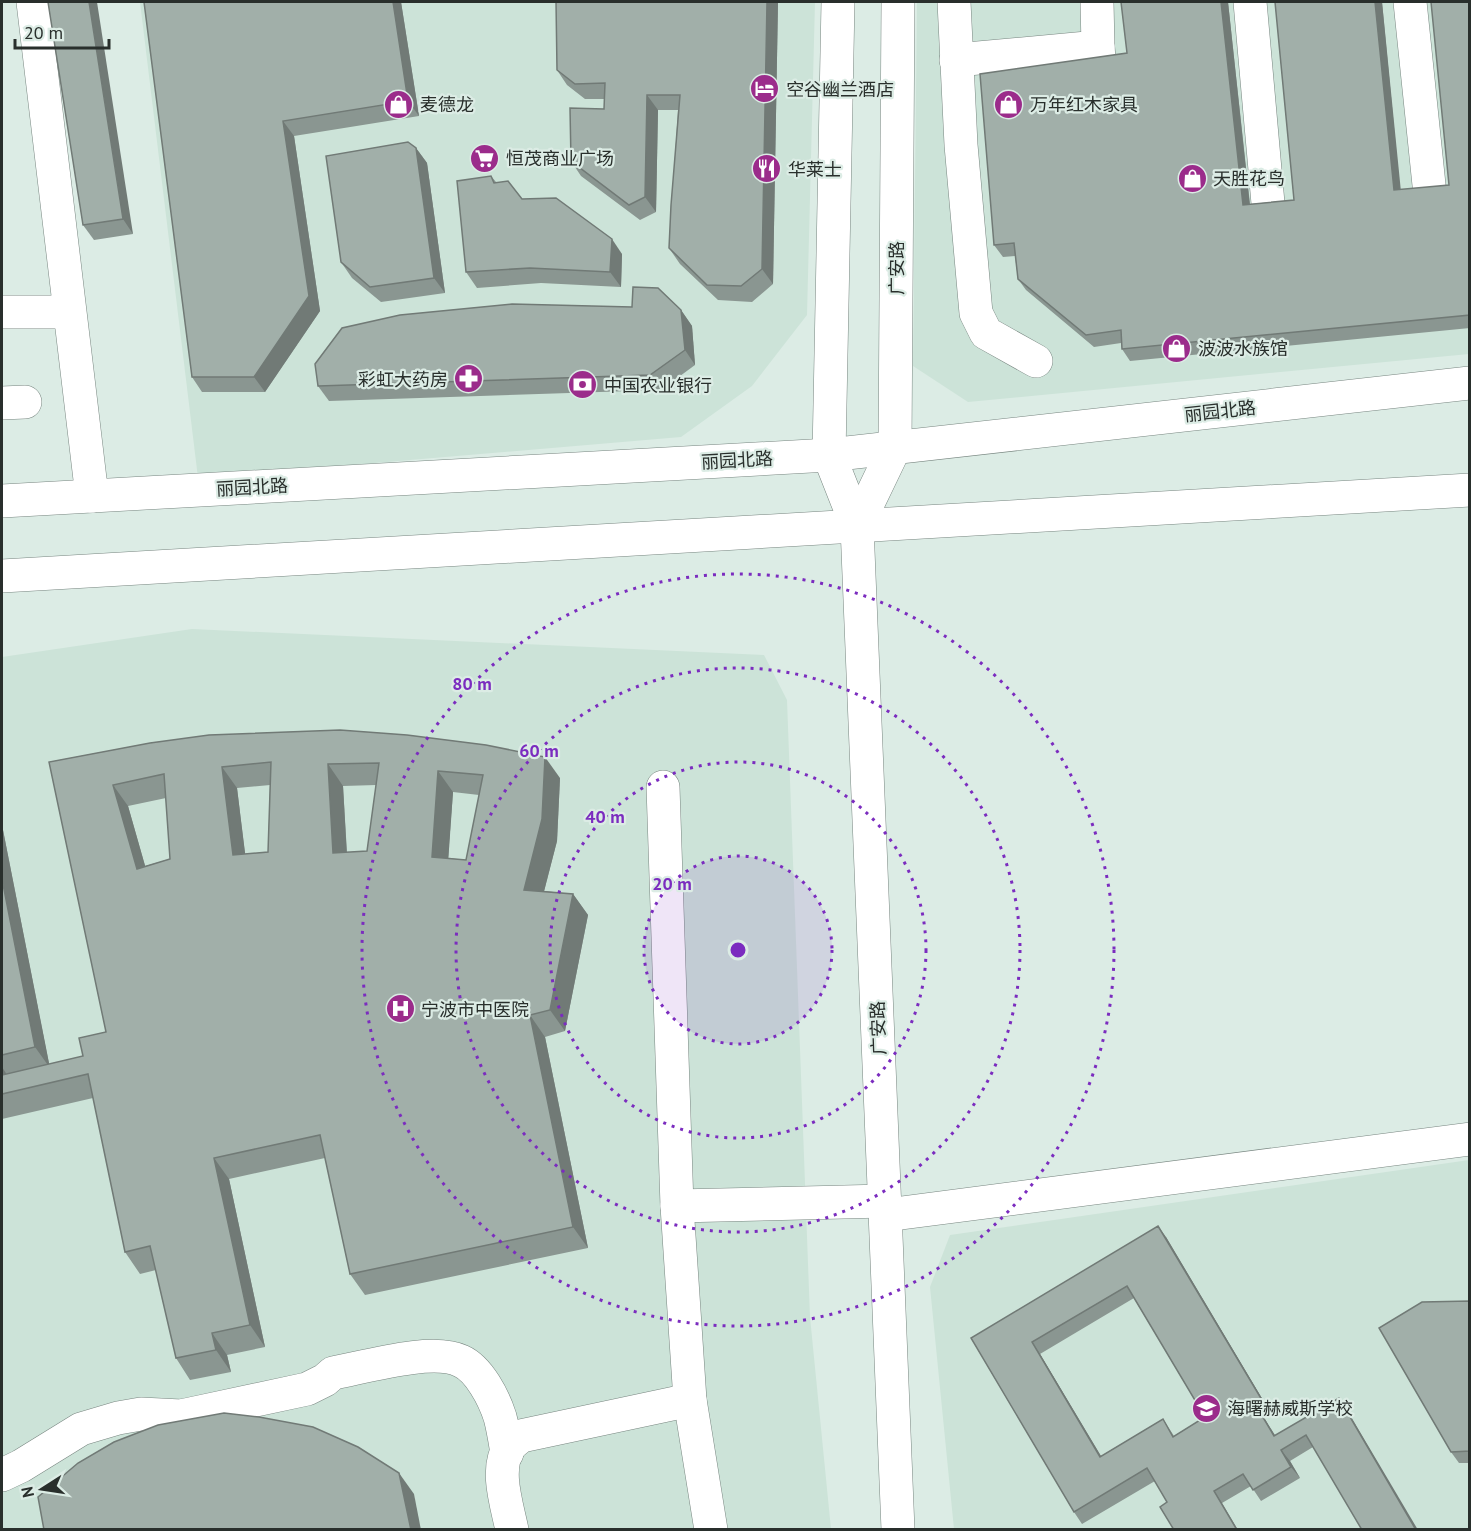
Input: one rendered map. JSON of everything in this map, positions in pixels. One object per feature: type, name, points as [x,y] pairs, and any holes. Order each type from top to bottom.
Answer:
[{"type":"street","points":[[33,2],[92,496]]},
{"type":"street","name":"广安路","points":[[838,2],[828,455],[857,526],[898,1530]]},
{"type":"street","name":"广安路","points":[[857,526],[895,447],[898,2]]},
{"type":"street","points":[[954,2],[956,60],[976,313],[987,333],[1035,361]]},
{"type":"street","points":[[1096,2],[1106,129]]},
{"type":"street","points":[[1250,2],[1273,259]]},
{"type":"street","points":[[1410,2],[1435,240]]},
{"type":"street","points":[[956,60],[1098,47]]},
{"type":"street","points":[[2,312],[69,312]]},
{"type":"street","name":"丽园北路","points":[[2,501],[828,455],[1470,383]]},
{"type":"street","points":[[2,576],[1470,490]]},
{"type":"street","points":[[663,787],[677,1206],[690,1400],[711,1530]]},
{"type":"street","points":[[677,1206],[886,1208],[1470,1139]]},
{"type":"street","points":[[2,1475],[81,1429],[118,1418],[150,1413],[181,1416],[307,1389],[333,1373],[424,1356],[445,1355],[462,1361],[476,1372],[500,1415],[507,1453]]},
{"type":"street","points":[[512,1530],[502,1479],[510,1446],[521,1436],[690,1400]]},
{"type":"shaded area","name":"恒茂商业广场","points":[[140,2],[815,2],[807,315],[752,386],[681,437],[198,478]]},
{"type":"shaded area","name":"天胜花鸟","points":[[917,2],[1469,2],[1469,354],[968,402],[913,366]]},
{"type":"shaded area","name":"宁波市中医院","points":[[192,629],[764,655],[787,700],[810,1317],[831,1529],[2,1529],[2,657]]},
{"type":"shaded area","name":"海曙赫威斯学校","points":[[1469,1160],[1469,1529],[954,1529],[930,1287],[950,1235]]},
{"type":"building","points":[[48,2],[89,2],[123,219],[83,225]]},
{"type":"building","points":[[144,2],[393,2],[408,101],[283,121],[309,296],[254,377],[192,377]]},
{"type":"building","points":[[556,2],[767,2],[762,269],[741,286],[707,285],[669,248],[680,95],[647,95],[645,197],[629,205],[571,161],[570,108],[604,109],[605,83],[575,84],[557,70]]},
{"type":"building","name":"天胜花鸟","points":[[1121,2],[1221,2],[1243,205],[1294,200],[1275,2],[1375,2],[1394,190],[1449,185],[1431,2],[1470,2],[1470,315],[1122,349],[1121,330],[1086,335],[1018,279],[1014,243],[994,245],[980,74],[1127,53]]},
{"type":"building","points":[[408,142],[416,148],[434,278],[370,287],[341,262],[326,156]]},
{"type":"building","points":[[491,176],[494,183],[508,181],[522,199],[556,198],[612,239],[610,272],[530,268],[466,272],[457,181]]},
{"type":"building","points":[[633,287],[658,288],[681,310],[685,350],[650,375],[318,386],[315,364],[342,328],[400,315],[512,304],[632,307]]},
{"type":"building","points":[[340,730],[407,735],[486,745],[545,757],[542,819],[524,890],[573,894],[550,1010],[530,1015],[573,1227],[350,1274],[320,1135],[214,1158],[250,1325],[212,1333],[216,1350],[176,1358],[150,1246],[125,1252],[88,1074],[2,1094],[2,1075],[83,1056],[79,1038],[106,1032],[49,762],[150,743],[209,735]],"holes":[[[271,762],[268,852],[233,855],[222,767]],[[379,763],[367,851],[333,853],[328,764]],[[438,771],[483,775],[466,860],[432,857]],[[164,774],[170,859],[137,869],[113,785]]]},
{"type":"building","points":[[2,879],[35,1047],[2,1055]]},
{"type":"building","points":[[1158,1226],[1262,1400],[1255,1404],[1274,1436],[1339,1398],[1416,1530],[1362,1530],[1306,1435],[1281,1450],[1291,1467],[1253,1490],[1243,1474],[1214,1491],[1237,1530],[1174,1530],[1160,1507],[1167,1502],[1147,1468],[1074,1512],[971,1338]],"holes":[[[1127,1286],[1205,1417],[1173,1437],[1163,1419],[1100,1457],[1032,1342]]]},
{"type":"building","points":[[1470,1301],[1470,1451],[1451,1452],[1379,1328],[1422,1302]]},
{"type":"building","points":[[224,1413],[313,1427],[358,1447],[399,1473],[411,1530],[44,1530],[38,1497],[78,1463],[114,1442],[158,1425]]},
{"type":"place","name":"空谷幽兰酒店","points":[[765,89]]},
{"type":"place","name":"麦德龙","points":[[399,104]]},
{"type":"place","name":"万年红木家具","points":[[1009,104]]},
{"type":"place","name":"恒茂商业广场","points":[[485,158]]},
{"type":"place","name":"华莱士","points":[[767,169]]},
{"type":"place","name":"天胜花鸟","points":[[1192,178]]},
{"type":"place","name":"波波水族馆","points":[[1177,348]]},
{"type":"place","name":"彩虹大药房","points":[[469,379]]},
{"type":"place","name":"中国农业银行","points":[[583,385]]},
{"type":"place","name":"宁波市中医院","points":[[400,1009]]},
{"type":"place","name":"海曙赫威斯学校","points":[[1206,1408]]}]
